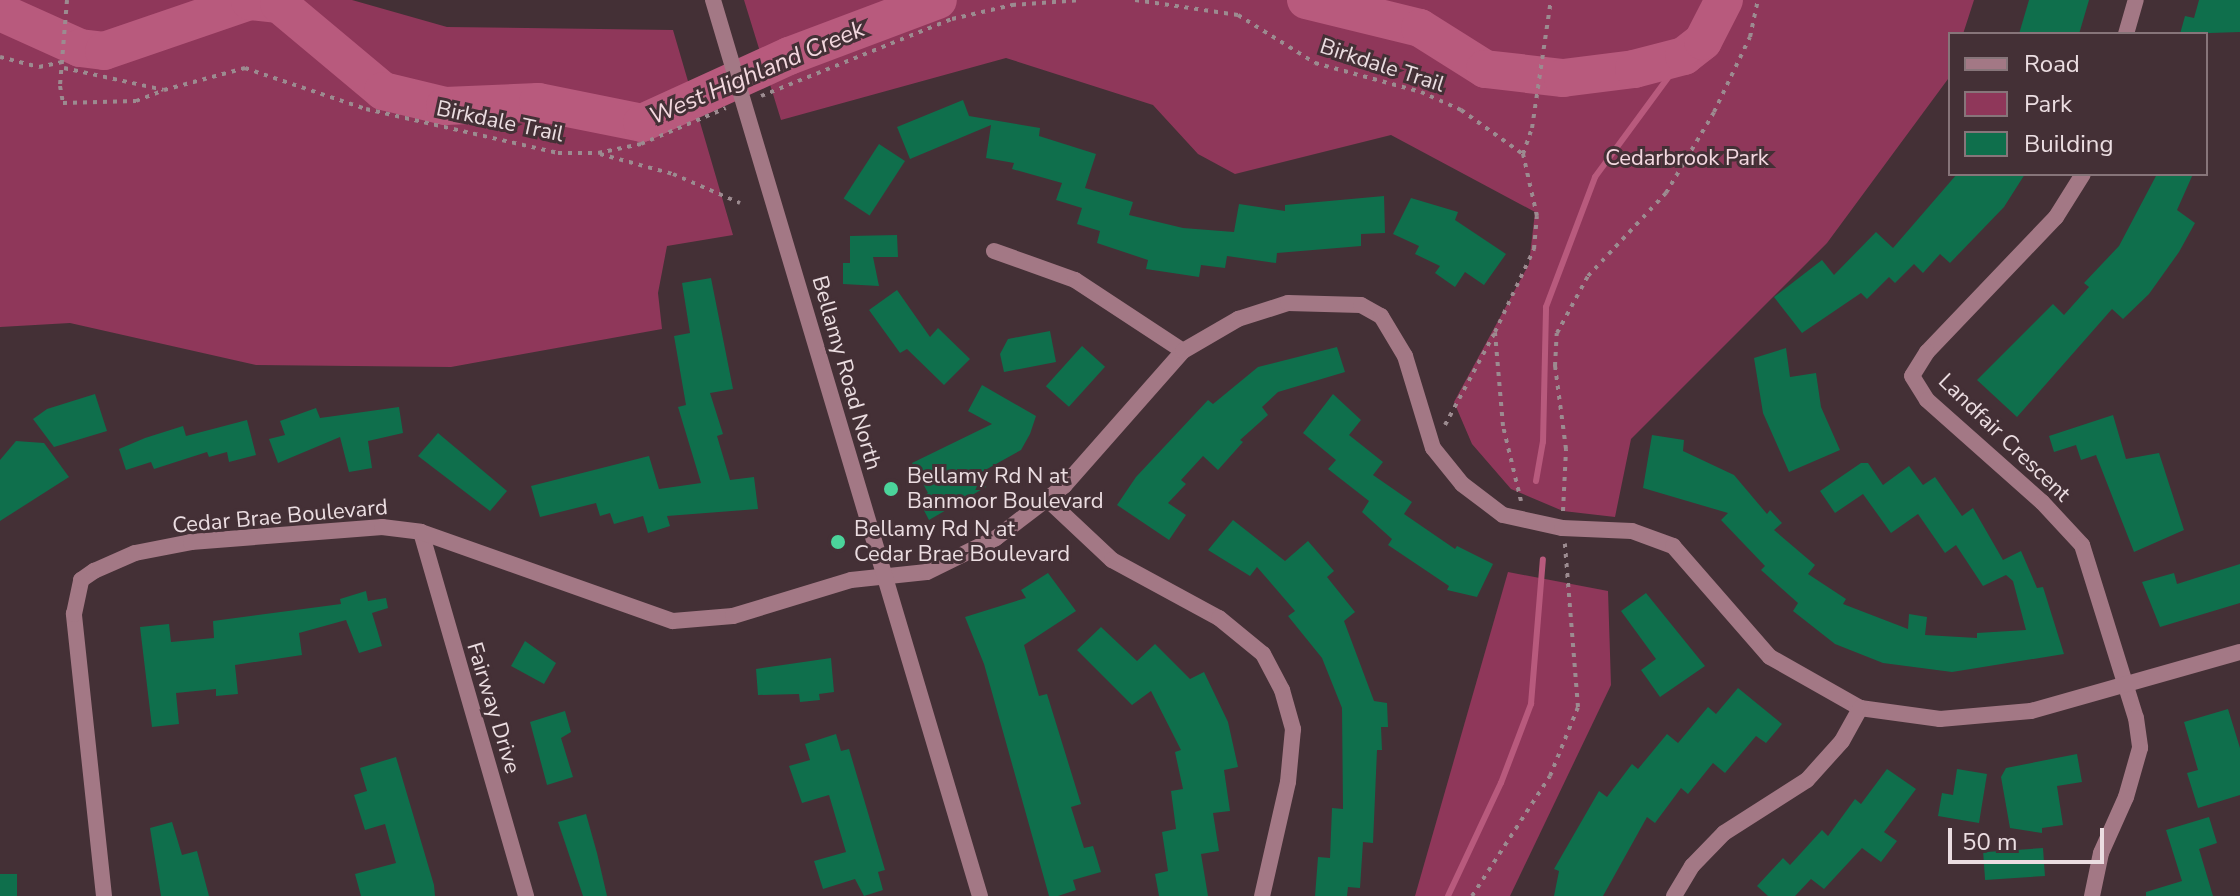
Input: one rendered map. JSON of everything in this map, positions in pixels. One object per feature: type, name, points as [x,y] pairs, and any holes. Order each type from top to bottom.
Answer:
[{"type":"street","points":[[2127,32],[2136,0]]},
{"type":"street","name":"Bellamy Road North","points":[[716,7],[980,896]]},
{"type":"street","name":"Landfair Crescent","points":[[2082,176],[2056,217],[1927,352],[1912,376],[1927,400],[2042,502],[2082,545],[2126,687]]},
{"type":"street","points":[[994,251],[1075,280],[1183,351]]},
{"type":"street","name":"Cedar Brae Boulevard","points":[[104,896],[77,652],[75,599],[81,580],[135,553],[191,542],[382,527],[421,532],[673,621],[733,616],[882,574],[927,572],[996,538],[1047,499],[1183,351],[1238,319],[1288,303],[1361,305],[1381,316],[1405,356],[1433,448]]},
{"type":"street","points":[[1433,448],[1462,484],[1503,515],[1562,528],[1632,531],[1673,546],[1770,657],[1860,708],[1940,719],[2031,711],[2126,687],[2240,652]]},
{"type":"street","points":[[1047,499],[1112,560],[1219,618],[1263,654],[1282,690],[1293,729],[1288,782],[1262,896]]},
{"type":"street","name":"Fairway Drive","points":[[421,532],[526,896]]},
{"type":"street","points":[[2092,896],[2101,853],[2126,797],[2140,748],[2126,687]]},
{"type":"street","points":[[1674,896],[1692,866],[1724,833],[1807,780],[1842,741],[1860,708]]},
{"type":"path","points":[[750,100],[959,17],[1012,5],[1082,0]]},
{"type":"path","name":"Birkdale Trail","points":[[1135,0],[1238,15],[1265,27],[1315,63],[1421,92],[1461,110],[1523,154]]},
{"type":"path","points":[[1472,896],[1550,776],[1578,707],[1562,528],[1566,449],[1555,366],[1557,333],[1588,276],[1657,204],[1706,126],[1744,50],[1758,0]]},
{"type":"path","points":[[66,1],[61,51],[64,65],[63,103],[136,101],[164,90]]},
{"type":"path","points":[[1433,448],[1495,332],[1534,249],[1537,216],[1523,154],[1532,128],[1552,1]]},
{"type":"path","name":"Birkdale Trail","points":[[0,57],[39,67],[64,65],[164,90],[245,68],[391,115],[558,153],[598,153],[641,144],[736,105]]},
{"type":"path","points":[[598,153],[673,174],[740,203]]},
{"type":"path","points":[[1495,332],[1511,477],[1527,520]]},
{"type":"green space","points":[[0,0],[352,0],[447,27],[673,30],[733,235],[667,246],[658,293],[662,329],[451,367],[256,365],[70,323],[0,327]]},
{"type":"green space","name":"Cedarbrook Park","points":[[744,0],[1974,0],[1964,32],[1948,32],[1948,79],[1827,243],[1631,439],[1615,517],[1563,511],[1511,489],[1472,444],[1454,402],[1529,264],[1535,212],[1391,135],[1235,174],[1198,154],[1153,105],[1006,58],[781,120]]},
{"type":"green space","points":[[1508,572],[1608,591],[1611,685],[1510,896],[1415,896]]},
{"type":"building","points":[[2029,0],[2089,0],[2080,32],[2020,32]]},
{"type":"building","points":[[2199,0],[2240,0],[2240,32],[2181,32],[2185,16],[2194,18]]},
{"type":"building","points":[[963,100],[969,116],[1040,128],[1039,136],[1096,154],[1085,188],[1133,202],[1129,215],[1183,228],[1234,232],[1239,204],[1285,211],[1285,205],[1384,196],[1385,233],[1361,234],[1361,246],[1277,253],[1276,263],[1227,256],[1225,268],[1201,265],[1199,277],[1146,269],[1148,260],[1097,243],[1100,231],[1077,224],[1082,208],[1056,200],[1062,183],[1012,169],[1014,163],[986,158],[991,125],[910,159],[897,127]]},
{"type":"building","points":[[879,144],[905,161],[870,215],[844,199]]},
{"type":"building","points":[[1955,176],[2024,176],[2004,207],[1950,263],[1940,254],[1923,273],[1914,264],[1895,283],[1889,277],[1867,299],[1861,293],[1802,333],[1774,297],[1822,260],[1834,275],[1876,232],[1893,248]]},
{"type":"building","points":[[2156,176],[2192,176],[2177,210],[2195,223],[2149,294],[2123,319],[2112,309],[2017,417],[1977,380],[2053,304],[2064,315],[2089,287],[2084,283],[2119,246]]},
{"type":"building","points":[[1411,198],[1458,212],[1455,220],[1506,254],[1484,285],[1465,272],[1455,287],[1435,273],[1440,266],[1415,254],[1419,246],[1393,234]]},
{"type":"building","points":[[897,235],[898,257],[873,257],[879,286],[843,284],[843,263],[850,263],[850,236]]},
{"type":"building","points":[[711,278],[733,389],[710,393],[723,434],[717,436],[730,480],[754,477],[758,509],[667,516],[670,526],[648,533],[643,516],[614,524],[610,513],[600,516],[596,503],[540,517],[531,486],[649,456],[659,489],[701,483],[678,407],[686,405],[674,336],[690,333],[682,283]]},
{"type":"building","points":[[897,290],[930,337],[938,328],[970,359],[944,385],[907,349],[900,353],[869,310]]},
{"type":"building","points":[[1050,331],[1056,362],[1004,372],[1000,354],[1008,339]]},
{"type":"building","points":[[1082,346],[1105,367],[1069,407],[1046,386]]},
{"type":"building","points":[[1337,347],[1345,372],[1278,392],[1262,407],[1268,415],[1240,440],[1243,442],[1218,470],[1203,456],[1181,480],[1186,484],[1168,503],[1186,515],[1169,540],[1117,505],[1136,477],[1208,400],[1213,404],[1258,367]]},
{"type":"building","points":[[1786,348],[1790,377],[1816,373],[1821,407],[1840,450],[1789,472],[1763,413],[1754,358]]},
{"type":"building","points":[[982,385],[1036,416],[1030,434],[1021,450],[978,474],[986,487],[929,520],[918,499],[928,493],[912,463],[992,424],[968,411]]},
{"type":"building","points":[[95,394],[107,431],[54,447],[33,419],[47,409]]},
{"type":"building","points":[[1333,394],[1361,420],[1349,435],[1383,462],[1373,475],[1412,502],[1404,514],[1455,549],[1457,546],[1493,564],[1477,597],[1447,590],[1449,586],[1388,545],[1392,539],[1362,512],[1369,501],[1328,469],[1336,460],[1303,433]]},
{"type":"building","points":[[399,407],[403,433],[368,441],[372,468],[349,472],[340,437],[278,463],[269,439],[285,435],[280,421],[316,408],[320,418]]},
{"type":"building","points":[[2113,415],[2126,459],[2159,453],[2184,530],[2134,552],[2096,455],[2081,460],[2076,445],[2054,452],[2049,436]]},
{"type":"building","points":[[247,420],[256,455],[229,462],[227,452],[209,457],[207,452],[154,469],[151,462],[126,470],[119,449],[183,426],[186,436]]},
{"type":"building","points":[[438,433],[507,491],[490,511],[418,456]]},
{"type":"building","points":[[1652,435],[1684,440],[1683,451],[1734,475],[1767,514],[1770,510],[1782,523],[1774,530],[1815,565],[1808,574],[1846,599],[1843,604],[1908,629],[1909,614],[1927,617],[1925,635],[1977,638],[1977,633],[2026,630],[2013,581],[2006,575],[1983,586],[1956,545],[1945,553],[1918,514],[1891,533],[1863,494],[1835,513],[1820,491],[1861,463],[1868,463],[1883,485],[1909,466],[1923,485],[1935,477],[1962,516],[1973,508],[2003,560],[2021,551],[2037,588],[2043,587],[2064,654],[1952,672],[1883,663],[1835,644],[1793,611],[1798,603],[1761,570],[1765,566],[1721,520],[1728,513],[1643,488]]},
{"type":"building","points":[[16,441],[44,443],[69,477],[0,521],[0,460]]},
{"type":"building","points":[[1233,520],[1285,561],[1308,541],[1334,571],[1327,577],[1355,612],[1344,621],[1374,701],[1387,703],[1388,727],[1381,727],[1382,750],[1377,750],[1373,843],[1363,842],[1360,888],[1348,887],[1347,896],[1315,896],[1318,857],[1330,858],[1332,808],[1343,809],[1342,708],[1322,658],[1288,616],[1295,611],[1257,567],[1250,576],[1208,550]]},
{"type":"building","points":[[2240,564],[2240,603],[2160,627],[2142,582],[2174,573],[2177,584]]},
{"type":"building","points":[[1048,573],[1076,611],[1024,645],[1039,696],[1047,694],[1081,804],[1071,807],[1084,848],[1093,846],[1101,872],[1073,880],[1076,890],[1058,896],[1049,896],[984,664],[965,617],[1026,598],[1021,590]]},
{"type":"building","points":[[366,591],[368,601],[386,598],[388,608],[372,613],[382,646],[359,653],[346,620],[299,633],[302,655],[235,665],[238,694],[216,696],[216,689],[176,693],[179,724],[152,727],[140,627],[169,624],[171,642],[214,638],[213,621],[341,604],[340,599]]},
{"type":"building","points":[[1646,593],[1705,666],[1660,697],[1641,670],[1656,659],[1621,611]]},
{"type":"building","points":[[1101,627],[1137,661],[1155,644],[1190,679],[1204,672],[1228,722],[1238,767],[1224,770],[1230,811],[1213,813],[1219,851],[1201,854],[1208,896],[1159,896],[1155,874],[1168,871],[1162,832],[1176,829],[1171,791],[1183,789],[1175,752],[1181,750],[1151,691],[1132,705],[1077,650]]},
{"type":"building","points":[[525,641],[556,663],[544,684],[511,666]]},
{"type":"building","points":[[831,658],[834,692],[819,694],[820,700],[800,702],[799,694],[758,695],[756,669]]},
{"type":"building","points":[[1738,688],[1782,724],[1766,743],[1756,736],[1725,773],[1713,763],[1688,794],[1681,788],[1655,823],[1647,817],[1603,896],[1554,896],[1559,871],[1554,869],[1599,791],[1607,797],[1632,764],[1638,769],[1667,734],[1678,743],[1708,707],[1716,714]]},
{"type":"building","points":[[2228,709],[2240,748],[2240,795],[2198,808],[2187,773],[2198,770],[2184,722]]},
{"type":"building","points":[[565,711],[571,732],[561,738],[573,777],[547,785],[530,722]]},
{"type":"building","points":[[836,734],[841,751],[849,749],[885,870],[878,872],[883,890],[864,896],[855,879],[823,889],[814,861],[846,852],[829,795],[802,803],[789,766],[810,760],[805,744]]},
{"type":"building","points":[[2077,754],[2082,782],[2057,786],[2063,825],[2042,828],[2042,833],[2010,828],[2001,777],[2006,768]]},
{"type":"building","points":[[396,757],[435,896],[361,896],[355,874],[396,863],[385,824],[365,830],[354,795],[367,791],[360,768]]},
{"type":"building","points":[[1887,769],[1916,789],[1884,832],[1897,841],[1881,862],[1862,848],[1824,889],[1811,879],[1795,896],[1768,896],[1757,886],[1783,858],[1790,865],[1822,830],[1828,836],[1855,799],[1861,804]]},
{"type":"building","points":[[1957,769],[1987,774],[1979,823],[1938,816],[1942,793],[1953,795]]},
{"type":"building","points":[[586,814],[607,896],[583,896],[558,822]]},
{"type":"building","points":[[2209,817],[2217,843],[2199,849],[2213,896],[2146,896],[2146,892],[2182,881],[2166,830]]},
{"type":"building","points":[[172,822],[182,855],[197,851],[209,896],[161,896],[150,828]]},
{"type":"building","points":[[2043,848],[2045,876],[1985,880],[1983,852]]},
{"type":"building","points":[[0,874],[17,874],[17,896],[0,896]]},
{"type":"waterway","name":"West Highland Creek","points":[[0,12],[80,48],[104,51],[250,1],[279,4],[383,91],[445,106],[538,102],[642,123],[789,56],[938,0]]},
{"type":"waterway","name":"West Highland Creek","points":[[1306,0],[1420,28],[1485,69],[1563,78],[1634,69],[1684,56],[1703,41],[1724,0]]},
{"type":"waterway","points":[[1536,481],[1543,442],[1546,307],[1595,177],[1684,56]]},
{"type":"waterway","points":[[1448,896],[1501,783],[1531,704],[1543,559]]},
{"type":"place","name":"Bellamy Rd N at Banmoor Boulevard","points":[[891,489]]},
{"type":"place","name":"Bellamy Rd N at Cedar Brae Boulevard","points":[[838,542]]}]
